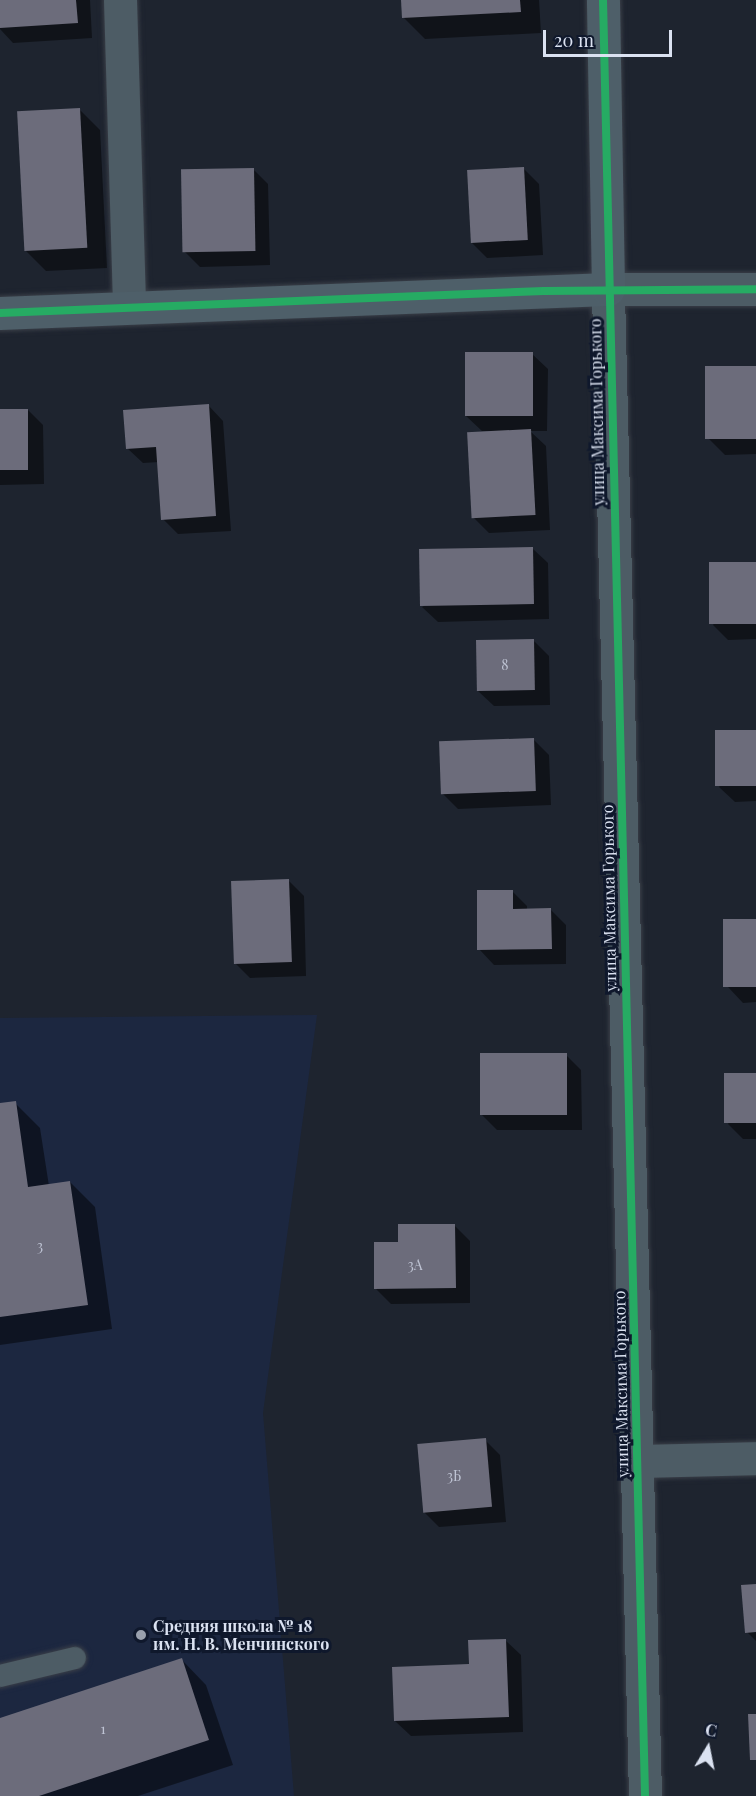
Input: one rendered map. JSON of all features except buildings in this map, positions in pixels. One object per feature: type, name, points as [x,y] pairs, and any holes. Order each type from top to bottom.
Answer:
[{"type":"street","points":[[120,0],[129,307]]},
{"type":"street","name":"улица Максима Горького","points":[[603,0],[645,1796]]},
{"type":"street","points":[[0,313],[608,289],[756,289]]},
{"type":"street","points":[[636,1461],[756,1458]]},
{"type":"lane","points":[[0,1676],[75,1658]]},
{"type":"shaded area","points":[[317,1015],[263,1413],[294,1796],[0,1796],[0,1018]]},
{"type":"cycle path","points":[[603,0],[645,1796]]},
{"type":"cycle path","points":[[0,313],[544,291],[756,289]]},
{"type":"place","name":"Средняя школа № 18 им. Н. В. Менчинского","points":[[141,1635]]}]
